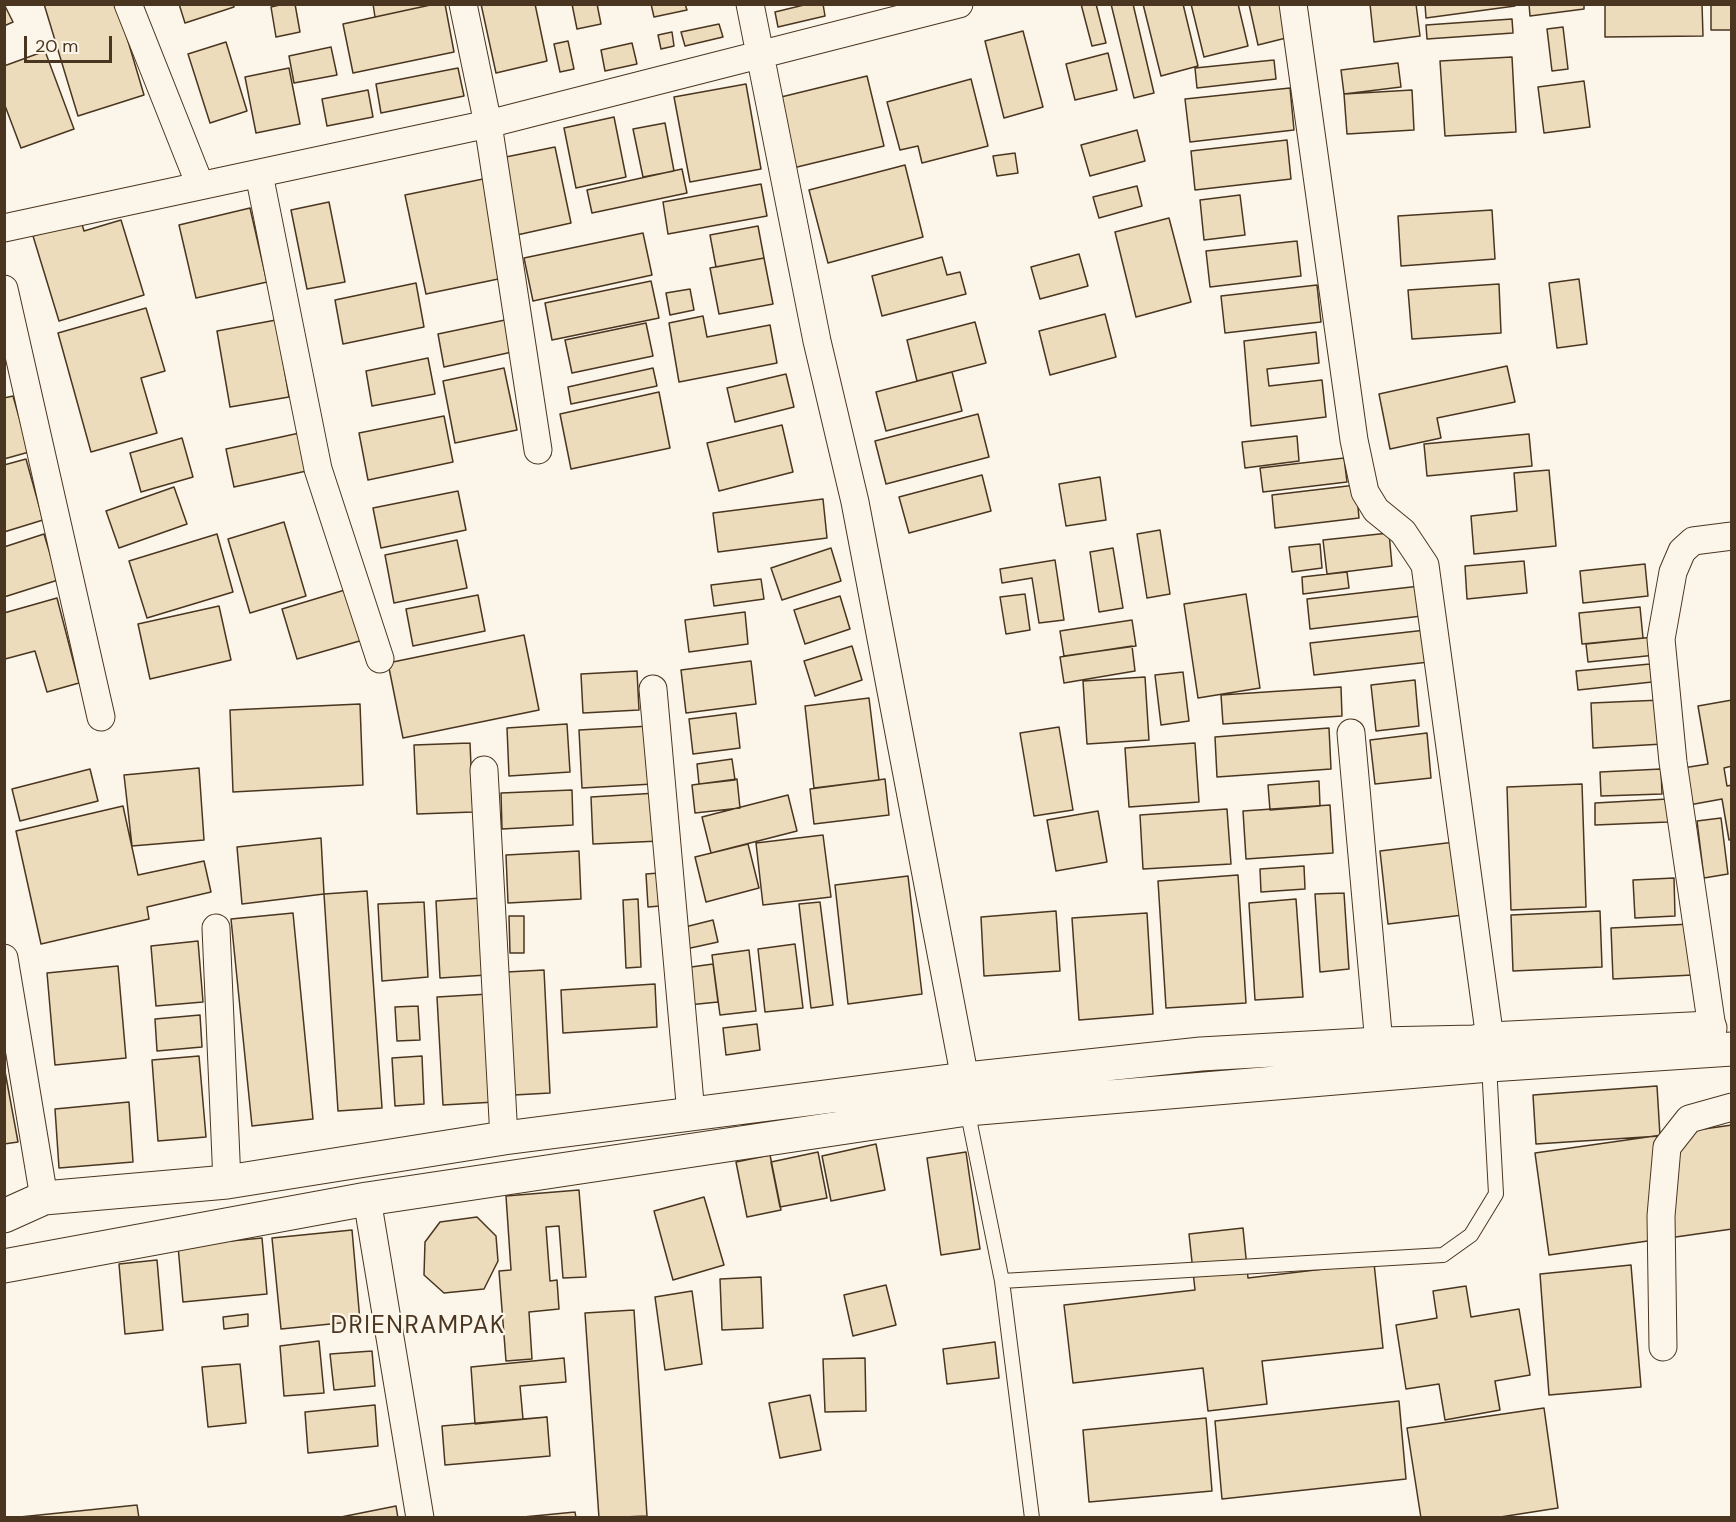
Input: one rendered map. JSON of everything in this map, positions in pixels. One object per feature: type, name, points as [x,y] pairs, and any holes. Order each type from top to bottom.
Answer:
[{"type":"highway","points":[[4,1216],[44,1198],[227,1182],[504,1138],[691,1114],[1725,1034]]},
{"type":"highway","points":[[4,1266],[367,1199],[1201,1054],[1378,1044],[1474,1042],[1490,1052]]},
{"type":"street","points":[[128,4],[200,185]]},
{"type":"street","points":[[463,4],[488,124],[538,450]]},
{"type":"street","points":[[750,4],[817,342],[855,502],[966,1094]]},
{"type":"street","points":[[4,228],[488,124],[959,4]]},
{"type":"street","points":[[1293,4],[1354,440],[1365,492],[1376,510],[1409,540],[1425,565],[1490,1052]]},
{"type":"street","points":[[259,174],[318,469],[380,659]]},
{"type":"street","points":[[4,289],[101,717]]},
{"type":"street","points":[[1725,1034],[1672,762],[1661,639],[1673,572],[1682,551],[1693,541],[1731,536]]},
{"type":"street","points":[[653,688],[691,1114]]},
{"type":"street","points":[[1351,733],[1378,1044]]},
{"type":"street","points":[[484,770],[504,1138]]},
{"type":"street","points":[[216,928],[227,1182]]},
{"type":"street","points":[[4,958],[44,1198]]},
{"type":"street","points":[[1663,1347],[1661,1216],[1667,1147],[1689,1119],[1731,1107]]},
{"type":"street","points":[[367,1199],[420,1518]]},
{"type":"lane","points":[[1002,1281],[1443,1255],[1471,1235],[1496,1194],[1490,1052]]},
{"type":"lane","points":[[966,1094],[1002,1281],[1032,1518]]},
{"type":"building","points":[[4,4],[13,22],[4,26]]},
{"type":"building","points":[[44,4],[117,4],[144,95],[78,116]]},
{"type":"building","points":[[179,4],[233,4],[234,7],[185,23]]},
{"type":"building","points":[[295,4],[300,32],[276,37],[271,7]]},
{"type":"building","points":[[373,4],[435,4],[375,17]]},
{"type":"building","points":[[435,4],[445,4],[454,52],[353,73],[343,24]]},
{"type":"building","points":[[481,4],[535,4],[547,61],[496,73]]},
{"type":"building","points":[[572,4],[597,4],[601,24],[577,29]]},
{"type":"building","points":[[651,4],[685,4],[687,10],[654,17]]},
{"type":"building","points":[[808,4],[823,4],[825,16],[778,27],[775,12]]},
{"type":"building","points":[[1081,4],[1096,4],[1106,43],[1092,46]]},
{"type":"building","points":[[1111,4],[1133,4],[1154,93],[1134,98]]},
{"type":"building","points":[[1143,4],[1183,4],[1198,66],[1161,76]]},
{"type":"building","points":[[1191,4],[1238,4],[1248,46],[1204,57]]},
{"type":"building","points":[[1249,4],[1282,4],[1290,37],[1258,45]]},
{"type":"building","points":[[1370,4],[1416,4],[1420,36],[1374,42]]},
{"type":"building","points":[[1425,4],[1515,4],[1515,6],[1426,18]]},
{"type":"building","points":[[1529,4],[1584,4],[1584,9],[1530,16]]},
{"type":"building","points":[[1605,4],[1702,4],[1703,36],[1605,37]]},
{"type":"building","points":[[1711,4],[1732,4],[1732,30],[1711,30]]},
{"type":"building","points":[[1512,19],[1513,33],[1427,39],[1426,25]]},
{"type":"building","points":[[719,24],[723,37],[685,46],[681,32]]},
{"type":"building","points":[[1563,27],[1568,69],[1552,71],[1547,29]]},
{"type":"building","points":[[1023,31],[1043,107],[1004,118],[985,41]]},
{"type":"building","points":[[672,32],[674,46],[661,49],[658,35]]},
{"type":"building","points":[[568,41],[574,69],[560,72],[554,44]]},
{"type":"building","points":[[226,42],[247,111],[210,123],[188,54]]},
{"type":"building","points":[[632,43],[637,64],[605,71],[601,50]]},
{"type":"building","points":[[331,47],[337,75],[294,83],[289,56]]},
{"type":"building","points":[[45,51],[74,129],[21,148],[4,103],[4,66]]},
{"type":"building","points":[[1108,53],[1117,90],[1075,100],[1066,64]]},
{"type":"building","points":[[1512,57],[1516,132],[1445,136],[1440,61]]},
{"type":"building","points":[[1274,60],[1276,79],[1197,88],[1195,68]]},
{"type":"building","points":[[1398,63],[1401,87],[1344,94],[1341,70]]},
{"type":"building","points":[[289,68],[300,124],[256,133],[245,77]]},
{"type":"building","points":[[458,68],[464,96],[381,113],[376,84]]},
{"type":"building","points":[[867,76],[884,146],[793,168],[777,98]]},
{"type":"building","points":[[971,79],[988,146],[922,163],[918,146],[900,150],[887,102]]},
{"type":"building","points":[[1584,81],[1590,127],[1544,133],[1538,87]]},
{"type":"building","points":[[746,84],[761,169],[690,182],[674,97]]},
{"type":"building","points":[[1290,88],[1294,130],[1190,142],[1185,99]]},
{"type":"building","points":[[368,90],[373,117],[327,126],[322,99]]},
{"type":"building","points":[[1412,90],[1414,130],[1347,134],[1344,94]]},
{"type":"building","points":[[614,117],[626,177],[576,188],[564,128]]},
{"type":"building","points":[[665,123],[674,171],[643,177],[633,129]]},
{"type":"building","points":[[1137,130],[1145,161],[1090,176],[1081,145]]},
{"type":"building","points":[[1287,140],[1291,179],[1195,190],[1191,151]]},
{"type":"building","points":[[555,147],[571,223],[517,235],[501,158]]},
{"type":"building","points":[[1015,153],[1018,173],[997,176],[993,156]]},
{"type":"building","points":[[905,165],[923,237],[828,263],[809,190]]},
{"type":"building","points":[[682,169],[687,193],[592,213],[587,190]]},
{"type":"building","points":[[483,179],[503,278],[426,294],[405,195]]},
{"type":"building","points":[[761,184],[767,216],[668,234],[663,202]]},
{"type":"building","points":[[1137,186],[1142,206],[1099,218],[1093,197]]},
{"type":"building","points":[[1240,195],[1245,235],[1204,240],[1200,200]]},
{"type":"building","points":[[329,202],[345,282],[307,289],[291,210]]},
{"type":"building","points":[[250,208],[267,282],[196,298],[179,225]]},
{"type":"building","points":[[1492,210],[1495,259],[1401,266],[1398,216]]},
{"type":"building","points":[[1169,218],[1191,302],[1136,317],[1115,232]]},
{"type":"building","points":[[121,220],[144,295],[59,321],[33,236],[81,221],[84,231]]},
{"type":"building","points":[[758,226],[764,258],[716,267],[710,235]]},
{"type":"building","points":[[643,233],[652,275],[533,301],[524,258]]},
{"type":"building","points":[[1297,241],[1301,276],[1210,287],[1206,251]]},
{"type":"building","points":[[1079,254],[1088,286],[1040,299],[1031,267]]},
{"type":"building","points":[[942,257],[947,275],[960,272],[966,294],[882,316],[872,276]]},
{"type":"building","points":[[764,258],[773,304],[719,314],[710,268]]},
{"type":"building","points":[[1579,279],[1587,344],[1557,348],[1549,283]]},
{"type":"building","points":[[651,281],[659,318],[552,340],[545,303]]},
{"type":"building","points":[[416,283],[424,327],[343,344],[335,300]]},
{"type":"building","points":[[1499,284],[1501,333],[1412,339],[1408,290]]},
{"type":"building","points":[[1317,285],[1321,322],[1225,333],[1221,296]]},
{"type":"building","points":[[690,289],[694,310],[670,315],[666,293]]},
{"type":"building","points":[[146,308],[165,371],[141,378],[157,433],[91,452],[58,333]]},
{"type":"building","points":[[1105,314],[1116,357],[1050,375],[1039,331]]},
{"type":"building","points":[[703,316],[707,337],[770,325],[777,363],[679,382],[669,323]]},
{"type":"building","points":[[276,320],[289,397],[230,407],[217,331]]},
{"type":"building","points":[[505,320],[512,352],[444,367],[438,334]]},
{"type":"building","points":[[975,322],[986,363],[917,381],[907,340]]},
{"type":"building","points":[[646,323],[653,356],[572,373],[565,340]]},
{"type":"building","points":[[1316,332],[1319,363],[1267,369],[1269,386],[1322,380],[1326,417],[1251,426],[1244,341]]},
{"type":"building","points":[[428,358],[435,394],[372,406],[366,371]]},
{"type":"building","points":[[1507,366],[1515,402],[1437,418],[1441,438],[1390,449],[1379,394]]},
{"type":"building","points":[[504,368],[517,430],[455,443],[443,381]]},
{"type":"building","points":[[653,368],[657,386],[571,404],[568,387]]},
{"type":"building","points":[[952,372],[962,411],[886,431],[876,392]]},
{"type":"building","points":[[786,374],[794,407],[735,422],[727,388]]},
{"type":"building","points":[[659,392],[670,448],[571,469],[560,414]]},
{"type":"building","points":[[13,396],[29,452],[4,459],[4,398]]},
{"type":"building","points":[[978,414],[989,457],[886,484],[875,441]]},
{"type":"building","points":[[444,416],[453,462],[368,480],[359,433]]},
{"type":"building","points":[[782,425],[793,472],[719,491],[707,443]]},
{"type":"building","points":[[304,432],[311,470],[234,487],[226,449]]},
{"type":"building","points":[[1529,434],[1532,466],[1427,476],[1424,444]]},
{"type":"building","points":[[1297,436],[1299,461],[1245,468],[1242,442]]},
{"type":"building","points":[[182,438],[193,477],[141,492],[130,453]]},
{"type":"building","points":[[1344,458],[1347,482],[1263,492],[1260,468]]},
{"type":"building","points":[[26,459],[43,520],[4,532],[4,465]]},
{"type":"building","points":[[1549,470],[1556,546],[1474,554],[1471,516],[1517,511],[1514,473]]},
{"type":"building","points":[[982,475],[991,511],[909,533],[899,497]]},
{"type":"building","points":[[1100,477],[1106,520],[1066,526],[1059,484]]},
{"type":"building","points":[[1356,485],[1359,518],[1275,528],[1272,495]]},
{"type":"building","points":[[174,487],[187,524],[119,548],[106,511]]},
{"type":"building","points":[[458,491],[466,530],[381,548],[373,508]]},
{"type":"building","points":[[823,499],[827,538],[718,552],[713,513]]},
{"type":"building","points":[[284,522],[306,596],[250,613],[228,539]]},
{"type":"building","points":[[1160,530],[1170,594],[1147,598],[1137,534]]},
{"type":"building","points":[[1389,533],[1392,566],[1327,574],[1323,540]]},
{"type":"building","points":[[44,534],[58,580],[4,597],[4,547]]},
{"type":"building","points":[[217,534],[233,592],[147,618],[129,561]]},
{"type":"building","points":[[457,540],[467,588],[394,603],[385,555]]},
{"type":"building","points":[[1320,544],[1322,568],[1292,572],[1289,547]]},
{"type":"building","points":[[831,548],[841,581],[782,600],[771,568]]},
{"type":"building","points":[[1113,548],[1123,608],[1099,612],[1090,552]]},
{"type":"building","points":[[1055,560],[1064,620],[1039,623],[1032,578],[1002,583],[1000,569]]},
{"type":"building","points":[[1524,561],[1527,593],[1467,599],[1465,566]]},
{"type":"building","points":[[1645,564],[1648,596],[1583,603],[1580,571]]},
{"type":"building","points":[[1347,572],[1349,588],[1303,594],[1302,577]]},
{"type":"building","points":[[761,579],[764,599],[714,606],[711,585]]},
{"type":"building","points":[[1420,586],[1422,616],[1310,629],[1307,599]]},
{"type":"building","points":[[348,589],[363,640],[297,659],[282,609]]},
{"type":"building","points":[[1025,594],[1030,630],[1006,634],[1000,597]]},
{"type":"building","points":[[1246,594],[1260,688],[1198,698],[1184,604]]},
{"type":"building","points":[[478,595],[485,631],[413,646],[406,609]]},
{"type":"building","points":[[840,596],[850,629],[805,644],[794,610]]},
{"type":"building","points":[[57,598],[79,683],[47,692],[35,651],[5,659],[4,613]]},
{"type":"building","points":[[219,606],[231,660],[150,679],[138,624]]},
{"type":"building","points":[[1640,607],[1643,638],[1582,644],[1579,613]]},
{"type":"building","points":[[745,612],[748,644],[689,652],[685,620]]},
{"type":"building","points":[[1132,620],[1136,646],[1064,656],[1060,631]]},
{"type":"building","points":[[1426,630],[1429,662],[1314,675],[1310,643]]},
{"type":"building","points":[[524,635],[539,710],[403,738],[388,663]]},
{"type":"building","points":[[1654,637],[1656,655],[1588,662],[1586,644]]},
{"type":"building","points":[[852,646],[862,680],[815,696],[804,661]]},
{"type":"building","points":[[1132,646],[1135,671],[1064,683],[1060,657]]},
{"type":"building","points":[[751,661],[756,704],[686,713],[681,670]]},
{"type":"building","points":[[1650,664],[1652,682],[1578,690],[1576,671]]},
{"type":"building","points":[[637,671],[639,710],[583,713],[581,674]]},
{"type":"building","points":[[1183,672],[1189,721],[1161,725],[1155,675]]},
{"type":"building","points":[[1145,677],[1149,740],[1087,744],[1083,681]]},
{"type":"building","points":[[1415,680],[1419,726],[1376,731],[1371,685]]},
{"type":"building","points":[[1341,687],[1342,716],[1223,724],[1221,695]]},
{"type":"building","points":[[869,698],[879,780],[814,788],[805,706]]},
{"type":"building","points":[[1662,700],[1663,744],[1593,748],[1591,703]]},
{"type":"building","points":[[1732,700],[1732,766],[1724,768],[1727,786],[1732,785],[1732,839],[1729,840],[1722,799],[1689,805],[1683,768],[1708,764],[1698,706]]},
{"type":"building","points":[[360,704],[363,785],[233,792],[230,710]]},
{"type":"building","points":[[736,713],[740,748],[693,754],[689,719]]},
{"type":"building","points":[[567,724],[570,772],[509,776],[507,728]]},
{"type":"building","points":[[650,726],[653,784],[582,788],[579,730]]},
{"type":"building","points":[[1059,727],[1073,810],[1034,816],[1020,733]]},
{"type":"building","points":[[1329,728],[1331,769],[1217,777],[1215,737]]},
{"type":"building","points":[[1427,733],[1431,778],[1375,784],[1370,740]]},
{"type":"building","points":[[470,743],[473,812],[417,814],[414,745]]},
{"type":"building","points":[[1195,743],[1199,802],[1129,807],[1125,748]]},
{"type":"building","points":[[732,759],[735,780],[699,784],[697,764]]},
{"type":"building","points":[[199,768],[204,840],[132,846],[124,775]]},
{"type":"building","points":[[90,769],[98,801],[20,821],[12,789]]},
{"type":"building","points":[[1661,769],[1662,794],[1601,796],[1600,772]]},
{"type":"building","points":[[737,779],[740,808],[695,813],[692,785]]},
{"type":"building","points":[[885,779],[889,815],[814,824],[810,789]]},
{"type":"building","points":[[1319,781],[1320,806],[1270,810],[1268,785]]},
{"type":"building","points":[[1582,784],[1586,907],[1511,910],[1507,787]]},
{"type":"building","points":[[572,790],[573,825],[502,829],[501,793]]},
{"type":"building","points":[[657,793],[660,841],[593,844],[591,797]]},
{"type":"building","points":[[788,795],[797,831],[711,853],[702,817]]},
{"type":"building","points":[[1668,799],[1668,822],[1595,825],[1595,803]]},
{"type":"building","points":[[1330,805],[1333,853],[1246,859],[1243,811]]},
{"type":"building","points":[[123,806],[138,875],[204,861],[211,892],[147,907],[149,919],[41,944],[16,831]]},
{"type":"building","points":[[1227,809],[1231,864],[1143,869],[1140,815]]},
{"type":"building","points":[[1098,811],[1107,862],[1056,871],[1047,820]]},
{"type":"building","points":[[1721,818],[1728,874],[1704,878],[1697,821]]},
{"type":"building","points":[[823,835],[831,897],[763,905],[756,843]]},
{"type":"building","points":[[321,838],[324,894],[242,904],[237,847]]},
{"type":"building","points":[[1455,842],[1463,915],[1388,924],[1380,851]]},
{"type":"building","points":[[748,844],[759,888],[706,902],[695,857]]},
{"type":"building","points":[[579,851],[581,899],[508,903],[506,855]]},
{"type":"building","points":[[1304,866],[1305,889],[1261,892],[1260,869]]},
{"type":"building","points":[[659,873],[660,906],[648,907],[646,874]]},
{"type":"building","points":[[1238,875],[1246,1003],[1166,1008],[1158,881]]},
{"type":"building","points":[[908,876],[922,994],[848,1004],[835,885]]},
{"type":"building","points":[[1674,878],[1675,916],[1635,918],[1633,880]]},
{"type":"building","points":[[367,891],[382,1108],[338,1111],[324,894]]},
{"type":"building","points":[[1344,893],[1349,969],[1320,972],[1315,894]]},
{"type":"building","points":[[482,898],[487,975],[440,978],[436,901]]},
{"type":"building","points":[[638,899],[641,967],[626,968],[623,900]]},
{"type":"building","points":[[1296,899],[1303,997],[1255,1000],[1249,903]]},
{"type":"building","points":[[424,902],[428,977],[382,981],[378,904]]},
{"type":"building","points":[[820,902],[833,1005],[811,1008],[799,904]]},
{"type":"building","points":[[1056,911],[1060,971],[984,976],[981,917]]},
{"type":"building","points":[[1600,911],[1602,967],[1513,971],[1511,915]]},
{"type":"building","points":[[293,913],[313,1119],[252,1126],[231,919]]},
{"type":"building","points":[[1147,913],[1153,1014],[1079,1020],[1072,918]]},
{"type":"building","points":[[509,916],[524,916],[524,953],[510,953]]},
{"type":"building","points":[[713,920],[718,942],[686,949],[681,928]]},
{"type":"building","points":[[1691,924],[1693,975],[1613,979],[1611,928]]},
{"type":"building","points":[[198,941],[203,1002],[156,1006],[151,946]]},
{"type":"building","points":[[795,944],[803,1008],[765,1012],[758,949]]},
{"type":"building","points":[[749,950],[756,1011],[720,1015],[712,955]]},
{"type":"building","points":[[713,964],[718,1002],[688,1005],[684,968]]},
{"type":"building","points":[[118,966],[126,1058],[55,1065],[47,973]]},
{"type":"building","points":[[544,970],[550,1093],[514,1095],[507,972]]},
{"type":"building","points":[[655,984],[657,1027],[563,1033],[561,990]]},
{"type":"building","points":[[489,994],[495,1102],[443,1105],[437,997]]},
{"type":"building","points":[[418,1006],[420,1040],[397,1041],[395,1007]]},
{"type":"building","points":[[200,1015],[202,1047],[157,1051],[155,1019]]},
{"type":"building","points":[[757,1024],[760,1050],[726,1055],[723,1028]]},
{"type":"building","points":[[199,1056],[206,1137],[158,1141],[152,1060]]},
{"type":"building","points":[[422,1056],[424,1104],[395,1106],[392,1058]]},
{"type":"building","points":[[4,1066],[18,1142],[4,1144]]},
{"type":"building","points":[[1657,1086],[1660,1136],[1536,1144],[1533,1095]]},
{"type":"building","points":[[129,1102],[133,1162],[59,1168],[55,1109]]},
{"type":"building","points":[[1732,1125],[1732,1229],[1549,1255],[1535,1153]]},
{"type":"building","points":[[876,1144],[885,1190],[831,1201],[822,1156]]},
{"type":"building","points":[[818,1152],[827,1198],[780,1207],[771,1162]]},
{"type":"building","points":[[966,1152],[980,1249],[941,1255],[927,1158]]},
{"type":"building","points":[[770,1155],[781,1210],[747,1217],[736,1162]]},
{"type":"building","points":[[579,1190],[586,1277],[563,1278],[559,1226],[546,1227],[550,1281],[557,1280],[559,1309],[529,1312],[532,1359],[506,1361],[499,1271],[511,1270],[506,1196]]},
{"type":"building","points":[[704,1197],[724,1265],[673,1280],[654,1211]]},
{"type":"building","points":[[477,1217],[496,1236],[498,1261],[484,1289],[444,1293],[424,1275],[425,1242],[440,1222]]},
{"type":"building","points":[[1243,1228],[1248,1278],[1374,1263],[1383,1348],[1262,1361],[1267,1404],[1208,1411],[1203,1368],[1073,1383],[1064,1305],[1195,1290],[1189,1234]]},
{"type":"building","points":[[352,1230],[360,1321],[281,1329],[272,1238]]},
{"type":"building","points":[[262,1238],[267,1294],[183,1302],[178,1246]]},
{"type":"building","points":[[157,1260],[163,1330],[125,1334],[119,1264]]},
{"type":"building","points":[[1631,1265],[1641,1387],[1549,1395],[1540,1274]]},
{"type":"building","points":[[761,1277],[763,1328],[722,1330],[720,1279]]},
{"type":"building","points":[[886,1285],[896,1325],[853,1336],[844,1295]]},
{"type":"building","points":[[1466,1286],[1471,1317],[1519,1309],[1530,1375],[1495,1381],[1500,1410],[1445,1420],[1439,1384],[1406,1389],[1396,1325],[1437,1318],[1433,1291]]},
{"type":"building","points":[[692,1291],[702,1364],[665,1370],[655,1297]]},
{"type":"building","points":[[634,1310],[647,1516],[599,1518],[585,1313]]},
{"type":"building","points":[[248,1314],[248,1326],[224,1329],[223,1317]]},
{"type":"building","points":[[319,1341],[324,1393],[284,1396],[280,1346]]},
{"type":"building","points":[[995,1342],[999,1378],[947,1384],[943,1349]]},
{"type":"building","points":[[372,1351],[375,1386],[334,1390],[330,1354]]},
{"type":"building","points":[[564,1358],[566,1382],[520,1386],[523,1419],[547,1417],[475,1424],[471,1367]]},
{"type":"building","points":[[865,1358],[866,1411],[825,1412],[823,1359]]},
{"type":"building","points":[[240,1364],[246,1423],[208,1427],[202,1367]]},
{"type":"building","points":[[810,1395],[821,1450],[780,1458],[769,1403]]},
{"type":"building","points":[[1399,1401],[1406,1479],[1222,1499],[1215,1421]]},
{"type":"building","points":[[375,1405],[378,1446],[308,1453],[305,1412]]},
{"type":"building","points":[[1544,1408],[1558,1508],[1494,1518],[1421,1518],[1407,1428]]},
{"type":"building","points":[[547,1417],[550,1456],[445,1465],[442,1426]]},
{"type":"building","points":[[1206,1418],[1212,1491],[1089,1502],[1083,1430]]},
{"type":"building","points":[[137,1505],[139,1518],[10,1518]]},
{"type":"building","points":[[396,1506],[398,1518],[336,1518]]},
{"type":"building","points":[[575,1512],[576,1518],[513,1518]]},
{"type":"district","name":"DRIENRAMPAK","points":[[418,1327]]}]
